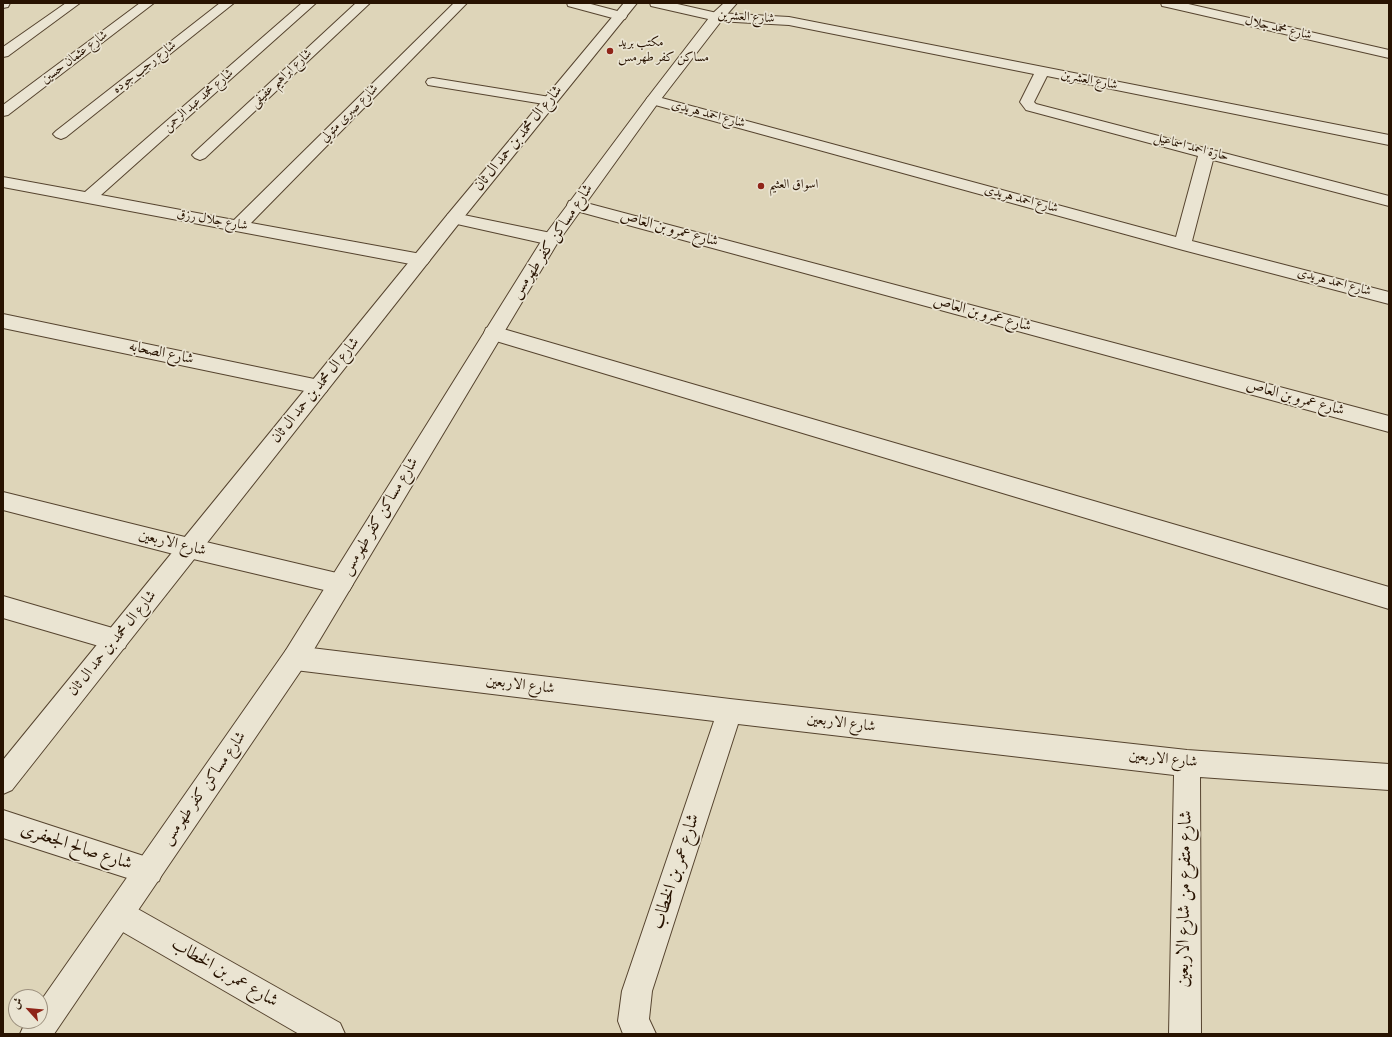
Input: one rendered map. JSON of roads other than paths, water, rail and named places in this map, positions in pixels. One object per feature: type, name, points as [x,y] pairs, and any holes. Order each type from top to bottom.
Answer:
[{"type":"street","points":[[3,53],[74,3]]},
{"type":"street","name":"شارع عثمان حسين","points":[[3,112],[148,3]]},
{"type":"street","name":"شارع رجب جوده","points":[[62,134],[228,3]]},
{"type":"street","name":"شارع محمد عبد الرحمن","points":[[88,198],[310,3]]},
{"type":"street","name":"شارع ابراهيم عفيفى","points":[[200,155],[364,3]]},
{"type":"street","name":"شارع صبرى متولي","points":[[238,226],[461,3]]},
{"type":"street","points":[[573,3],[626,10]]},
{"type":"street","name":"شارع العشرين","points":[[656,3],[724,10],[789,21],[1389,140]]},
{"type":"street","name":"شارع العشرين","points":[[739,3],[789,21]]},
{"type":"street","name":"شارع محمد جلال","points":[[1167,3],[1389,54]]},
{"type":"street","name":"شارع ال محمد بن حمد ال ثان","points":[[3,781],[454,218],[626,10]]},
{"type":"street","name":"شارع مساكن كفر طهرمس","points":[[36,1034],[295,658],[551,239],[653,100],[724,10]]},
{"type":"street","name":"حارة احمد اسماعيل","points":[[1042,72],[1027,102],[1031,107],[1389,201]]},
{"type":"street","points":[[433,82],[550,101]]},
{"type":"street","name":"شارع احمد هريدى","points":[[653,100],[1183,244],[1389,298]]},
{"type":"street","points":[[1183,244],[1207,152]]},
{"type":"street","name":"شارع جلال رزق","points":[[3,182],[421,260]]},
{"type":"street","name":"شارع عمرو بن العاص","points":[[575,205],[1389,424]]},
{"type":"street","points":[[454,218],[551,239]]},
{"type":"street","name":"شارع الصحابه","points":[[3,321],[319,386]]},
{"type":"street","points":[[493,333],[1389,598]]},
{"type":"street","name":"شارع الاربعين","points":[[3,501],[189,548],[341,584]]},
{"type":"street","points":[[3,607],[116,640]]},
{"type":"street","name":"شارع الاربعين","points":[[295,658],[730,711],[1187,763],[1389,777]]},
{"type":"street","name":"شارع عمر بن الخطاب","points":[[640,1034],[633,1021],[637,991],[730,711]]},
{"type":"street","name":"شارع متفرع من شارع الاربعين","points":[[1185,1034],[1187,763]]},
{"type":"street","name":"شارع صالح الجعفرى","points":[[3,824],[149,871]]},
{"type":"street","name":"شارع عمر بن الخطاب","points":[[120,914],[329,1034]]},
{"type":"place","name":"مكتب بريد مساكن كفر طهرمس","points":[[610,51]]},
{"type":"place","name":"اسواق العثيم","points":[[761,186]]}]
